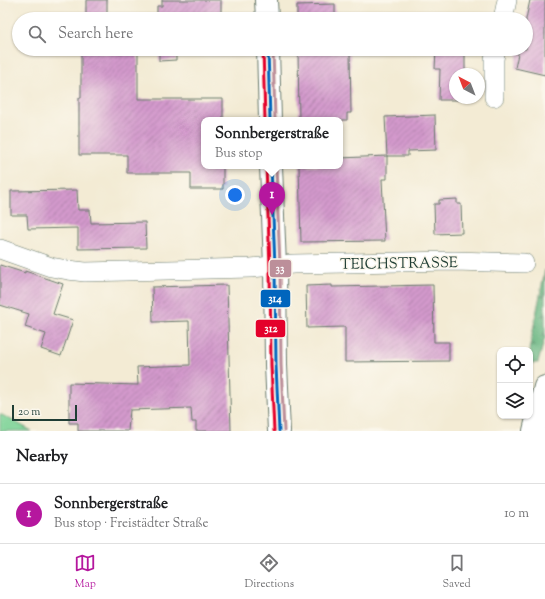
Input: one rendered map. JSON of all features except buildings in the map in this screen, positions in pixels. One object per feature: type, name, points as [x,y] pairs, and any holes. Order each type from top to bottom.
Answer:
[{"type":"main road","points":[[266,0],[267,12]]},
{"type":"main road","points":[[268,56],[270,117]]},
{"type":"main road","points":[[271,169],[279,431]]},
{"type":"main road","points":[[534,431],[545,387]]},
{"type":"street","points":[[504,12],[507,0]]},
{"type":"street","points":[[494,97],[495,56]]},
{"type":"street","name":"TEICHSTRASSE","points":[[0,249],[51,267],[85,272],[251,268],[293,264],[454,261],[524,263]]},
{"type":"green space","points":[[545,270],[545,337],[538,363],[533,363],[533,347],[530,347]]},
{"type":"green space","points":[[0,414],[32,431],[0,431]]},
{"type":"transit line","name":"312","points":[[263,56],[265,117]]},
{"type":"transit line","name":"314","points":[[268,56],[270,117]]},
{"type":"transit line","name":"33","points":[[273,56],[275,117]]},
{"type":"transit line","name":"312","points":[[266,169],[274,431]]},
{"type":"transit line","name":"314","points":[[271,169],[279,431]]},
{"type":"transit line","name":"33","points":[[276,169],[284,431]]},
{"type":"place","name":"Sonnbergerstraße","points":[[272,215]]}]
